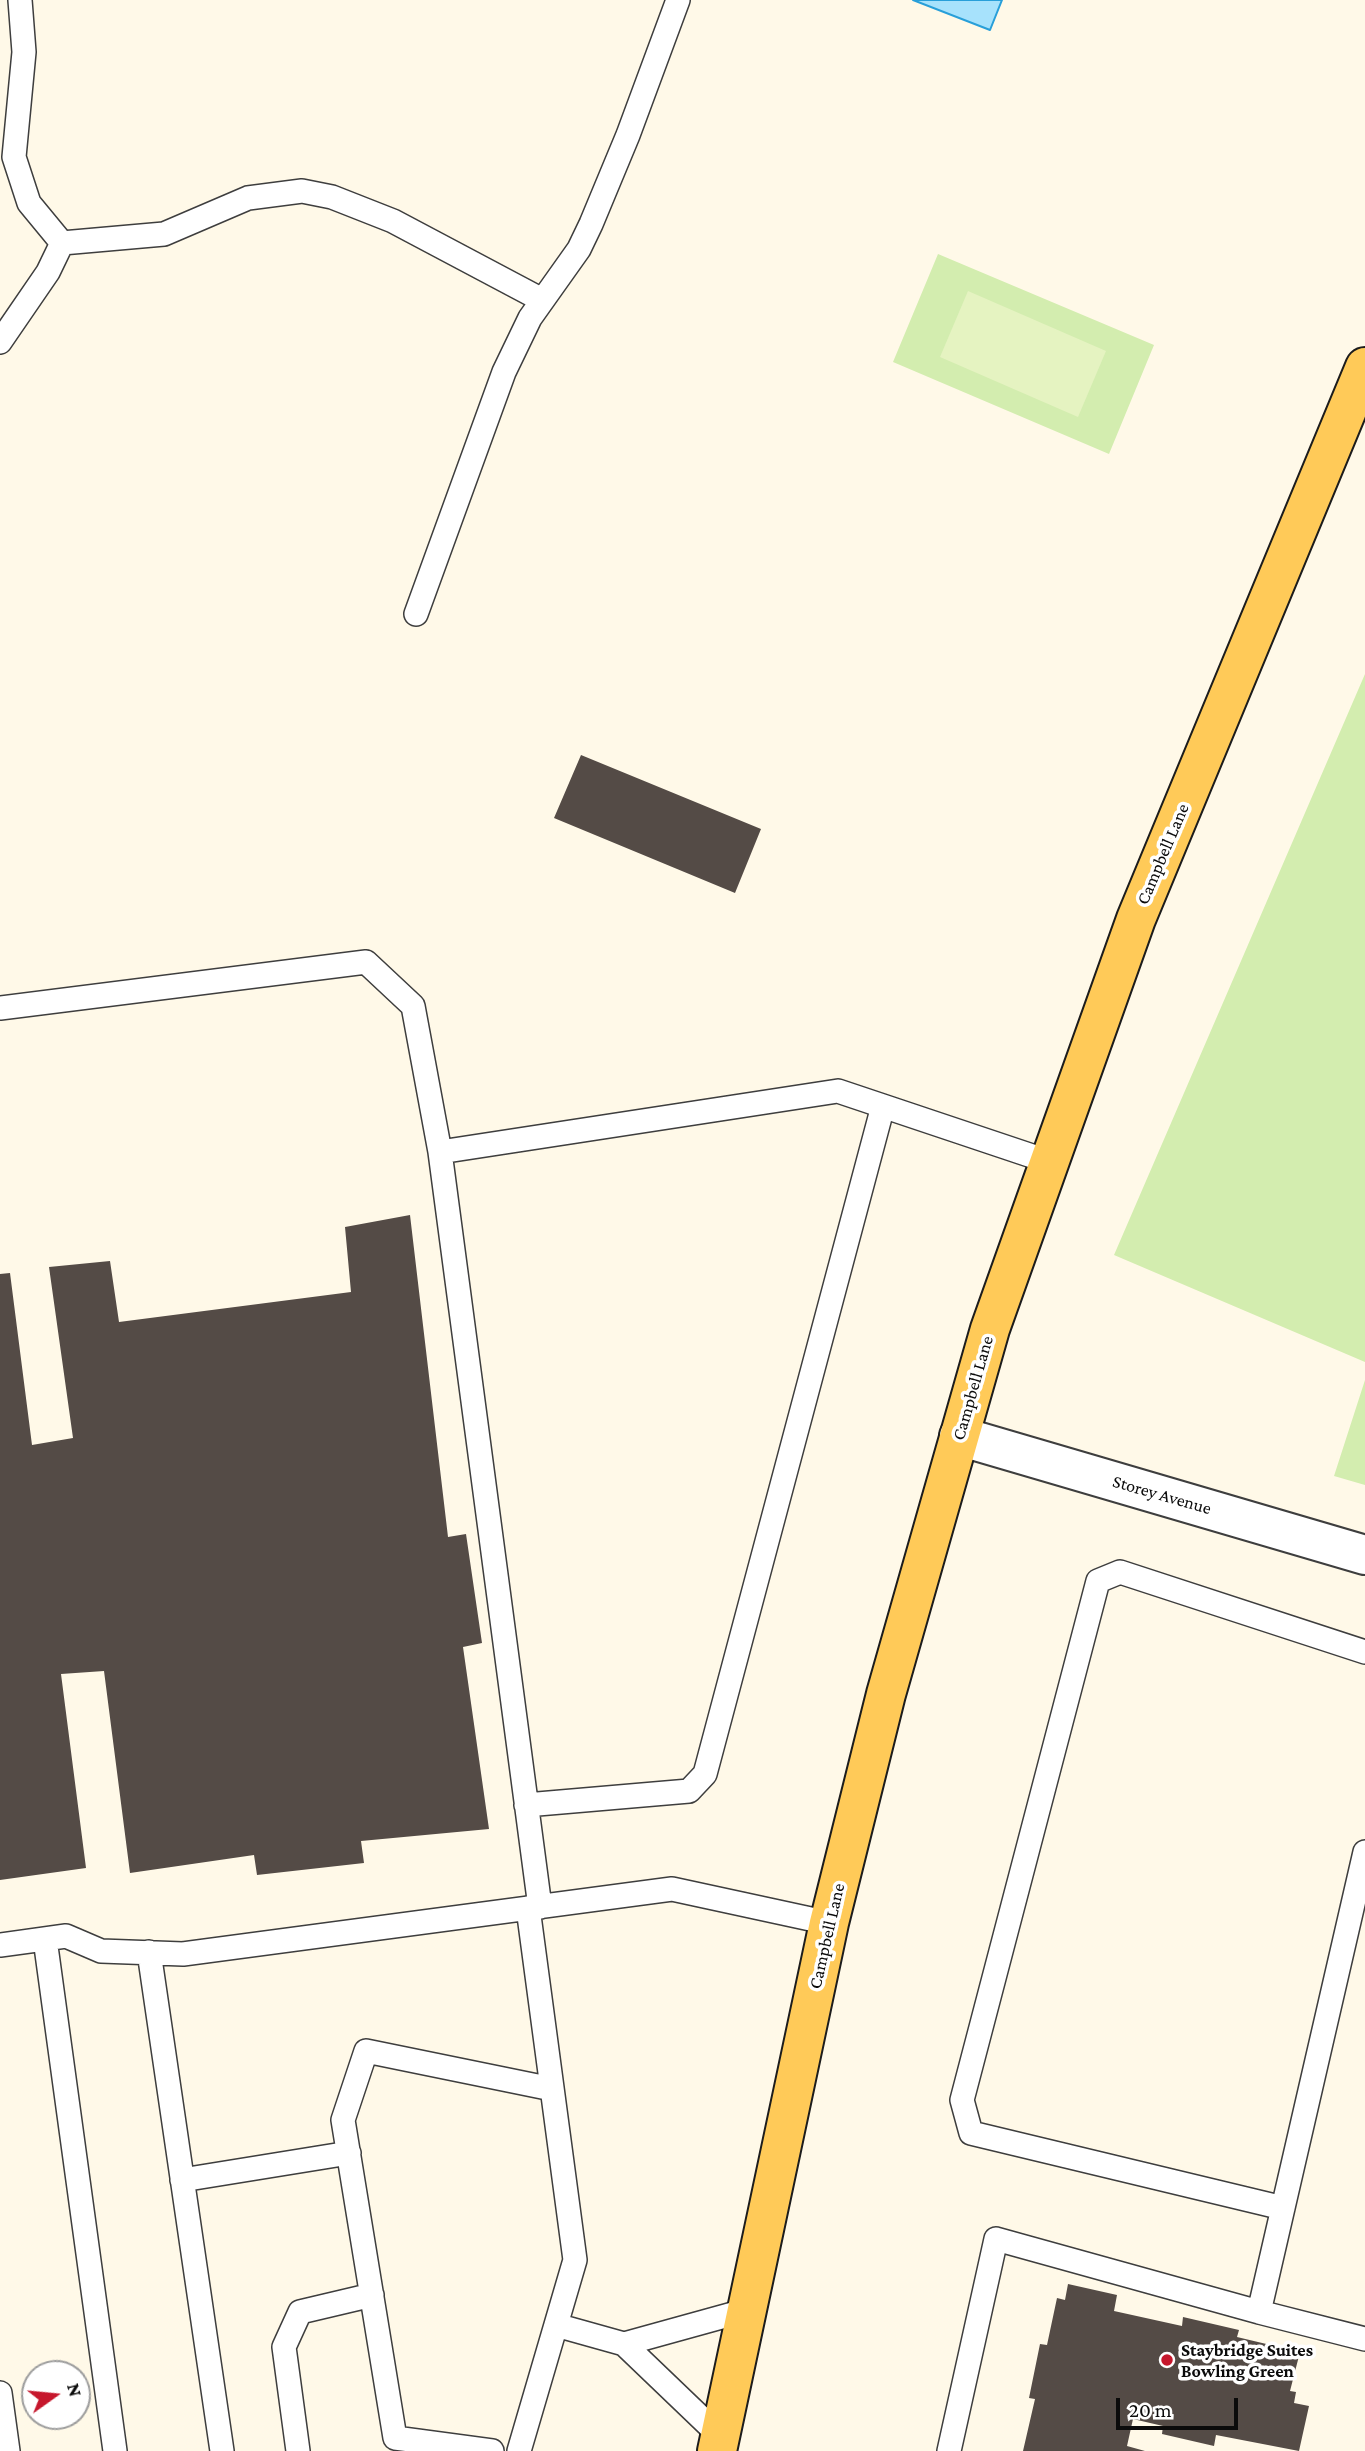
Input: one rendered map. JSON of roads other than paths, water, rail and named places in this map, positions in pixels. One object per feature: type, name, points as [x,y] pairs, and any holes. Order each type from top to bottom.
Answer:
[{"type":"main road","name":"Campbell Lane","points":[[719,2443],[829,1923],[886,1694],[990,1329],[1047,1161],[1136,919],[1365,367]]},
{"type":"street","name":"Storey Avenue","points":[[959,1436],[1365,1555]]},
{"type":"lane","points":[[20,0],[24,51],[14,157],[29,203],[62,243]]},
{"type":"lane","points":[[416,614],[504,372],[542,300],[572,259],[591,225],[678,0]]},
{"type":"lane","points":[[62,243],[164,234],[248,198],[302,191],[332,197],[393,221],[542,300]]},
{"type":"lane","points":[[0,342],[48,272],[62,243]]},
{"type":"lane","points":[[0,1008],[366,962],[412,1006],[440,1152],[526,1805],[552,2089],[575,2260],[519,2451]]},
{"type":"lane","points":[[440,1152],[838,1091],[1047,1161]]},
{"type":"lane","points":[[526,1805],[690,1791],[705,1774],[883,1106]]},
{"type":"lane","points":[[1283,2208],[971,2133],[962,2100],[1098,1581],[1119,1572],[1365,1652]]},
{"type":"lane","points":[[1259,2312],[1365,1852]]},
{"type":"lane","points":[[0,1945],[66,1936],[101,1951],[183,1954],[672,1889],[829,1923]]},
{"type":"lane","points":[[44,1939],[115,2451]]},
{"type":"lane","points":[[149,1952],[222,2451]]},
{"type":"lane","points":[[492,2451],[396,2438],[343,2120],[366,2051],[552,2089]]},
{"type":"lane","points":[[182,2180],[349,2153]]},
{"type":"lane","points":[[949,2451],[996,2239],[1365,2339]]},
{"type":"lane","points":[[299,2451],[284,2347],[300,2312],[372,2295]]},
{"type":"lane","points":[[624,2344],[747,2309]]},
{"type":"lane","points":[[556,2325],[624,2344],[719,2443]]},
{"type":"lane","points":[[0,2393],[8,2451]]},
{"type":"water","points":[[913,0],[1002,0],[990,30]]},
{"type":"place","name":"Staybridge Suites Bowling Green","points":[[1167,2360]]}]
